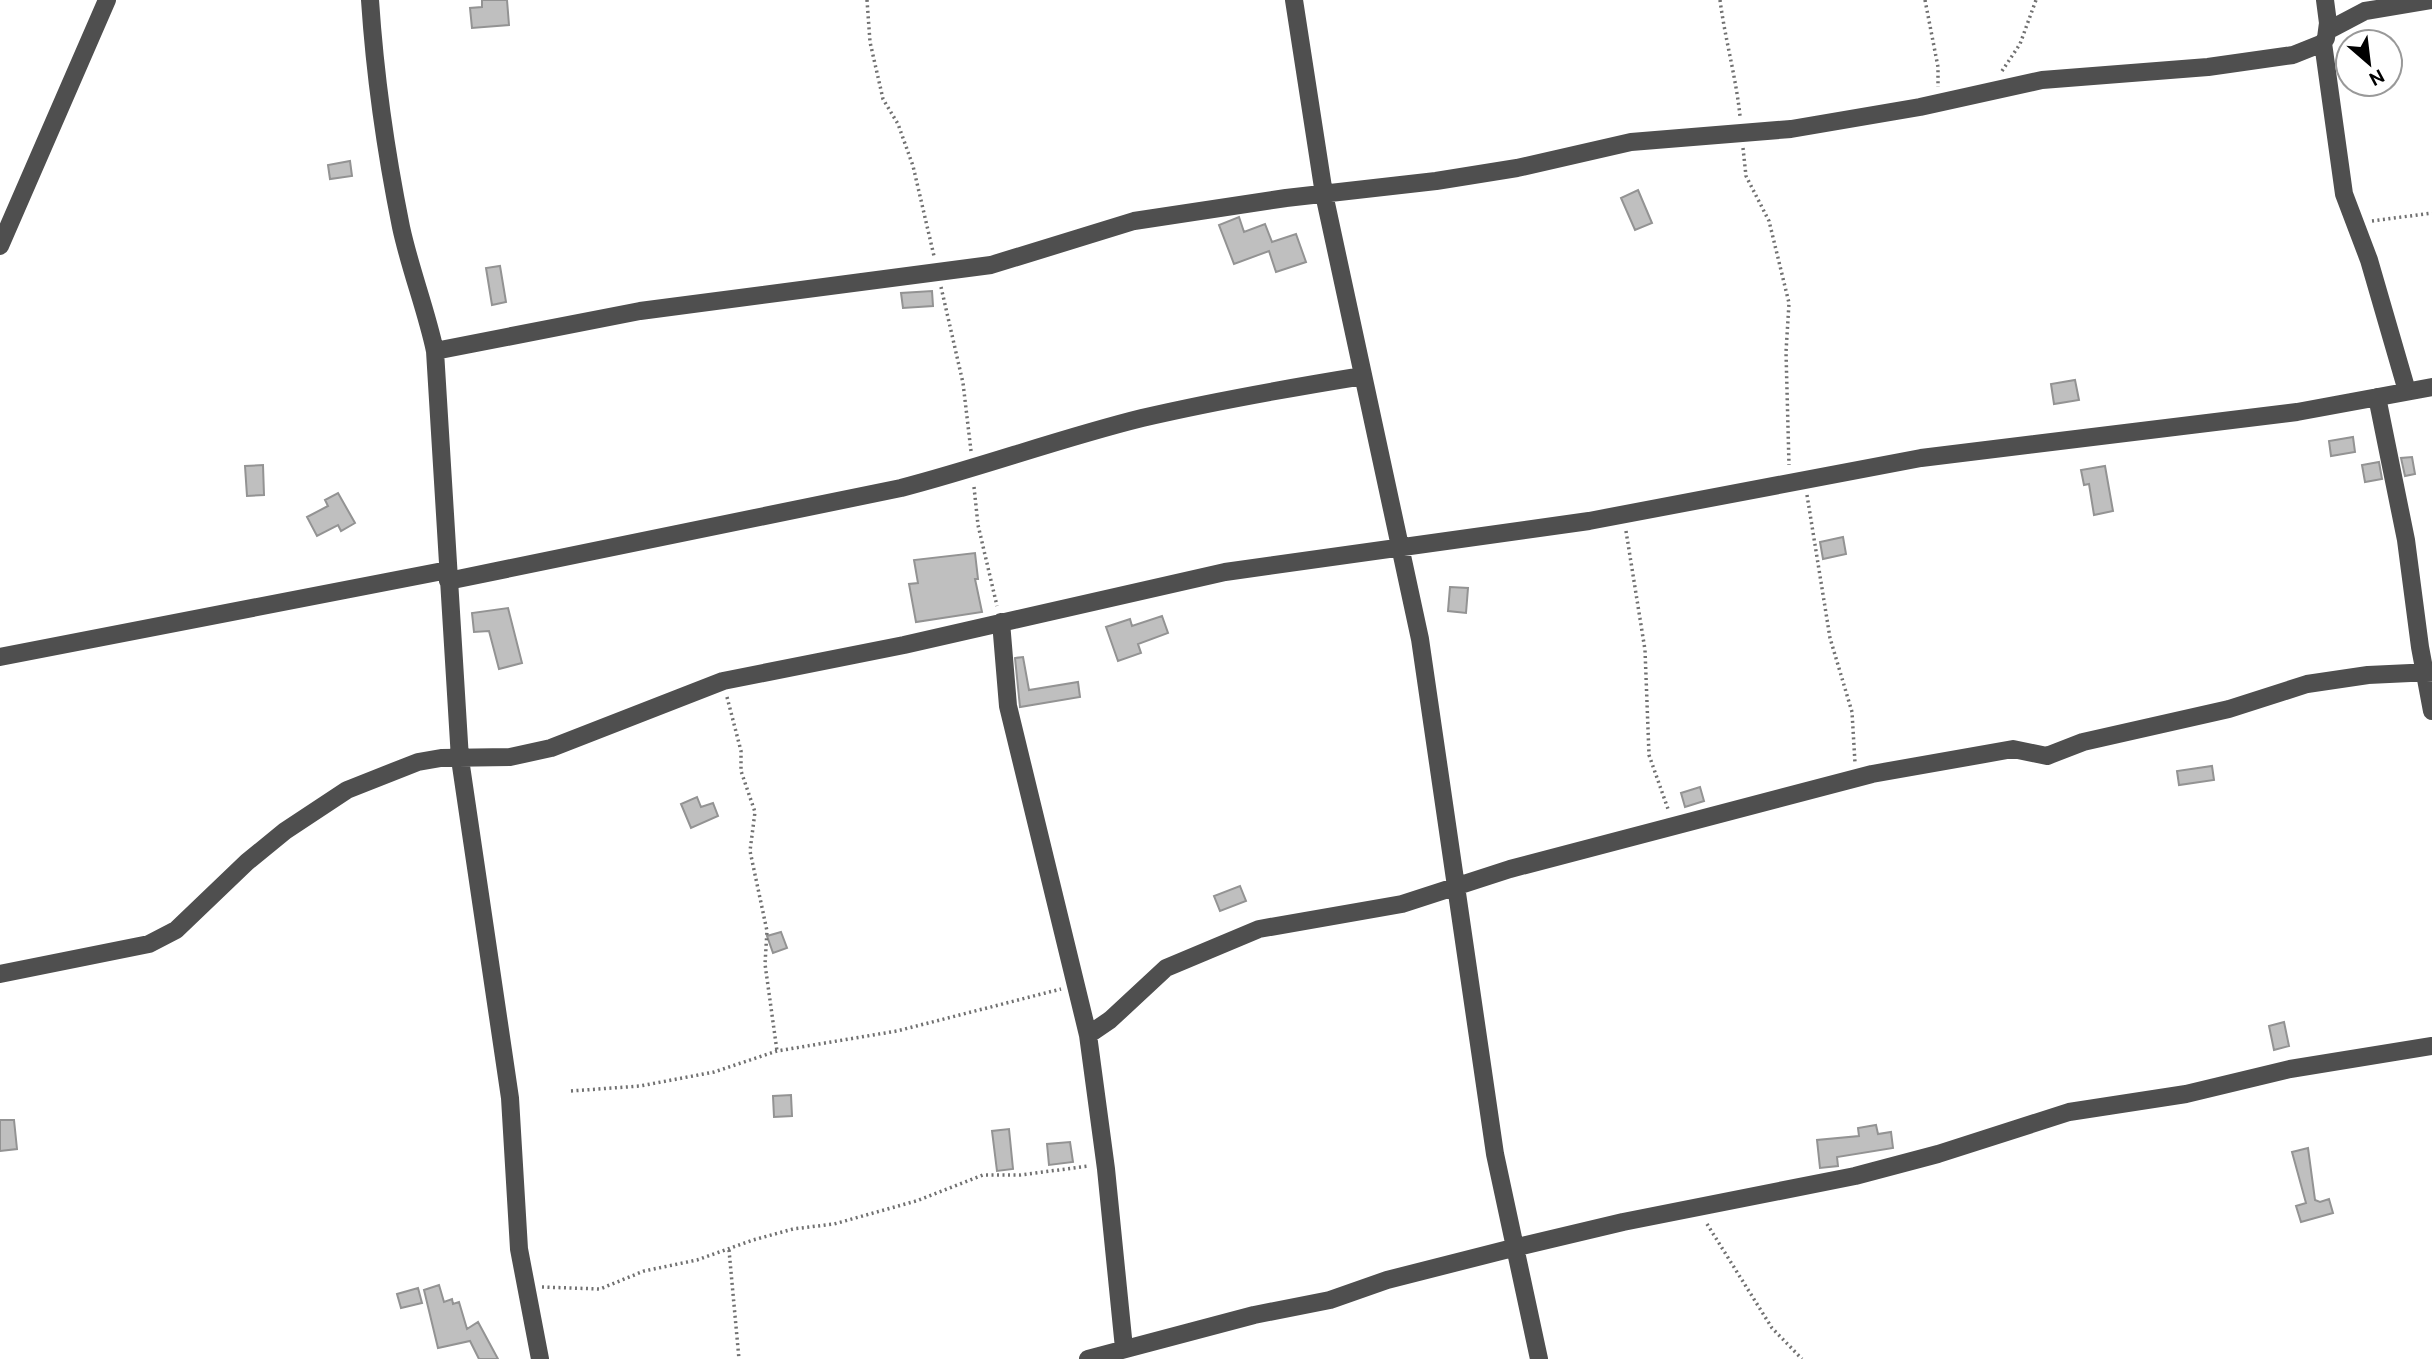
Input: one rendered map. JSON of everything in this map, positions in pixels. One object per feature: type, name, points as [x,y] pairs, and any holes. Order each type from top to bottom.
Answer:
[{"type":"street","points":[[0,246],[107,0]]},
{"type":"street","points":[[370,0],[374,61],[402,229],[427,311],[435,351],[460,759],[510,1098],[519,1249],[540,1359]]},
{"type":"street","points":[[1294,0],[1324,194],[1420,639],[1495,1154],[1539,1359]]},
{"type":"street","points":[[2325,0],[2325,37],[2344,194],[2357,225],[2407,391]]},
{"type":"street","points":[[435,351],[640,311],[1002,262],[1134,221],[1517,168],[1631,142],[1791,129],[1938,103],[2042,80],[2208,67],[2293,55],[2365,11],[2432,0]]},
{"type":"street","points":[[0,657],[448,576],[888,490],[972,470],[1141,419],[1269,391],[1363,376]]},
{"type":"street","points":[[0,974],[125,949],[163,938],[176,930],[247,862],[327,801],[347,790],[418,762],[510,757],[551,748],[723,681],[1226,572],[1624,514],[1921,458],[2297,412],[2432,387]]},
{"type":"street","points":[[2377,397],[2406,540],[2429,673],[2432,711]]},
{"type":"street","points":[[1001,622],[1008,706],[1088,1035],[1105,1162],[1124,1348]]},
{"type":"street","points":[[1088,1035],[1110,1020],[1167,968],[1231,938],[1282,924],[1402,904],[1510,869],[1856,779],[2012,749],[2047,755],[2083,742],[2229,709],[2307,684],[2368,674],[2429,673]]},
{"type":"street","points":[[1088,1359],[1254,1315],[1330,1300],[1387,1280],[1516,1248],[1844,1178],[1938,1154],[2069,1112],[2186,1094],[2290,1069],[2432,1046]]},
{"type":"path","points":[[867,0],[870,42],[883,99],[898,124],[913,166],[970,419],[972,470],[986,566],[1001,622]]},
{"type":"path","points":[[1720,0],[1724,29],[1736,73],[1746,176],[1769,221],[1789,303],[1786,352],[1797,483],[1830,638],[1852,712],[1856,779]]},
{"type":"path","points":[[1924,0],[1938,67],[1938,103]]},
{"type":"path","points":[[1991,91],[2020,44],[2036,0]]},
{"type":"path","points":[[2357,225],[2388,217],[2432,213]]},
{"type":"path","points":[[1624,514],[1645,650],[1649,755],[1674,827]]},
{"type":"path","points":[[723,681],[741,751],[741,771],[755,812],[750,851],[766,931],[765,964],[777,1051]]},
{"type":"path","points":[[571,1091],[640,1086],[713,1072],[777,1051],[897,1031],[1039,992],[1077,986]]},
{"type":"path","points":[[526,1286],[600,1289],[644,1271],[697,1260],[793,1229],[834,1224],[905,1204],[983,1175],[1020,1175],[1105,1162]]},
{"type":"path","points":[[1697,1208],[1772,1328],[1802,1359]]},
{"type":"path","points":[[729,1249],[739,1359]]},
{"type":"building","points":[[482,0],[507,0],[509,25],[472,28],[470,8],[482,7]]},
{"type":"building","points":[[350,161],[352,176],[330,179],[328,165]]},
{"type":"building","points":[[1638,190],[1652,223],[1635,230],[1621,198]]},
{"type":"building","points":[[1239,217],[1244,232],[1265,224],[1272,242],[1296,234],[1306,262],[1276,272],[1269,251],[1234,264],[1219,225]]},
{"type":"building","points":[[500,266],[506,302],[492,305],[486,268]]},
{"type":"building","points":[[932,291],[933,306],[903,308],[901,293]]},
{"type":"building","points":[[2075,380],[2079,400],[2054,404],[2051,384]]},
{"type":"building","points":[[2353,437],[2355,452],[2331,456],[2329,441]]},
{"type":"building","points":[[2412,457],[2415,474],[2405,476],[2401,458]]},
{"type":"building","points":[[2379,462],[2382,479],[2365,482],[2362,465]]},
{"type":"building","points":[[263,465],[264,495],[247,496],[245,466]]},
{"type":"building","points":[[2105,466],[2113,511],[2094,515],[2089,484],[2084,485],[2081,470]]},
{"type":"building","points":[[338,493],[355,523],[341,531],[338,525],[317,536],[307,517],[328,506],[325,500]]},
{"type":"building","points":[[1843,537],[1846,554],[1823,559],[1820,542]]},
{"type":"building","points":[[975,553],[978,579],[975,579],[982,612],[916,622],[909,584],[918,583],[914,560]]},
{"type":"building","points":[[1450,587],[1468,588],[1466,613],[1448,611]]},
{"type":"building","points":[[508,608],[522,663],[499,669],[489,631],[474,632],[472,613]]},
{"type":"building","points":[[1162,616],[1168,633],[1138,644],[1141,653],[1118,661],[1106,627],[1130,619],[1132,626]]},
{"type":"building","points":[[1023,657],[1029,690],[1078,682],[1080,697],[1020,707],[1015,658]]},
{"type":"building","points":[[2212,766],[2214,780],[2179,785],[2177,771]]},
{"type":"building","points":[[1700,787],[1704,801],[1685,807],[1681,793]]},
{"type":"building","points":[[697,797],[701,807],[713,803],[718,816],[691,828],[681,804]]},
{"type":"building","points":[[1240,886],[1246,901],[1220,911],[1214,896]]},
{"type":"building","points":[[781,932],[787,948],[773,953],[767,936]]},
{"type":"building","points":[[2284,1022],[2289,1046],[2274,1050],[2269,1026]]},
{"type":"building","points":[[791,1095],[792,1116],[774,1117],[773,1096]]},
{"type":"building","points":[[0,1120],[14,1120],[17,1149],[0,1151]]},
{"type":"building","points":[[1876,1125],[1878,1134],[1891,1132],[1893,1148],[1837,1157],[1838,1166],[1820,1168],[1817,1140],[1859,1136],[1858,1128]]},
{"type":"building","points":[[1009,1129],[1013,1169],[997,1171],[992,1131]]},
{"type":"building","points":[[1070,1142],[1073,1162],[1049,1165],[1047,1144]]},
{"type":"building","points":[[2308,1148],[2315,1200],[2320,1202],[2329,1199],[2333,1213],[2301,1222],[2296,1206],[2306,1203],[2292,1152]]},
{"type":"building","points":[[439,1285],[444,1302],[452,1299],[453,1304],[459,1302],[467,1329],[478,1322],[498,1359],[479,1359],[470,1341],[438,1348],[424,1290]]},
{"type":"building","points":[[418,1288],[422,1303],[401,1308],[397,1294]]}]
